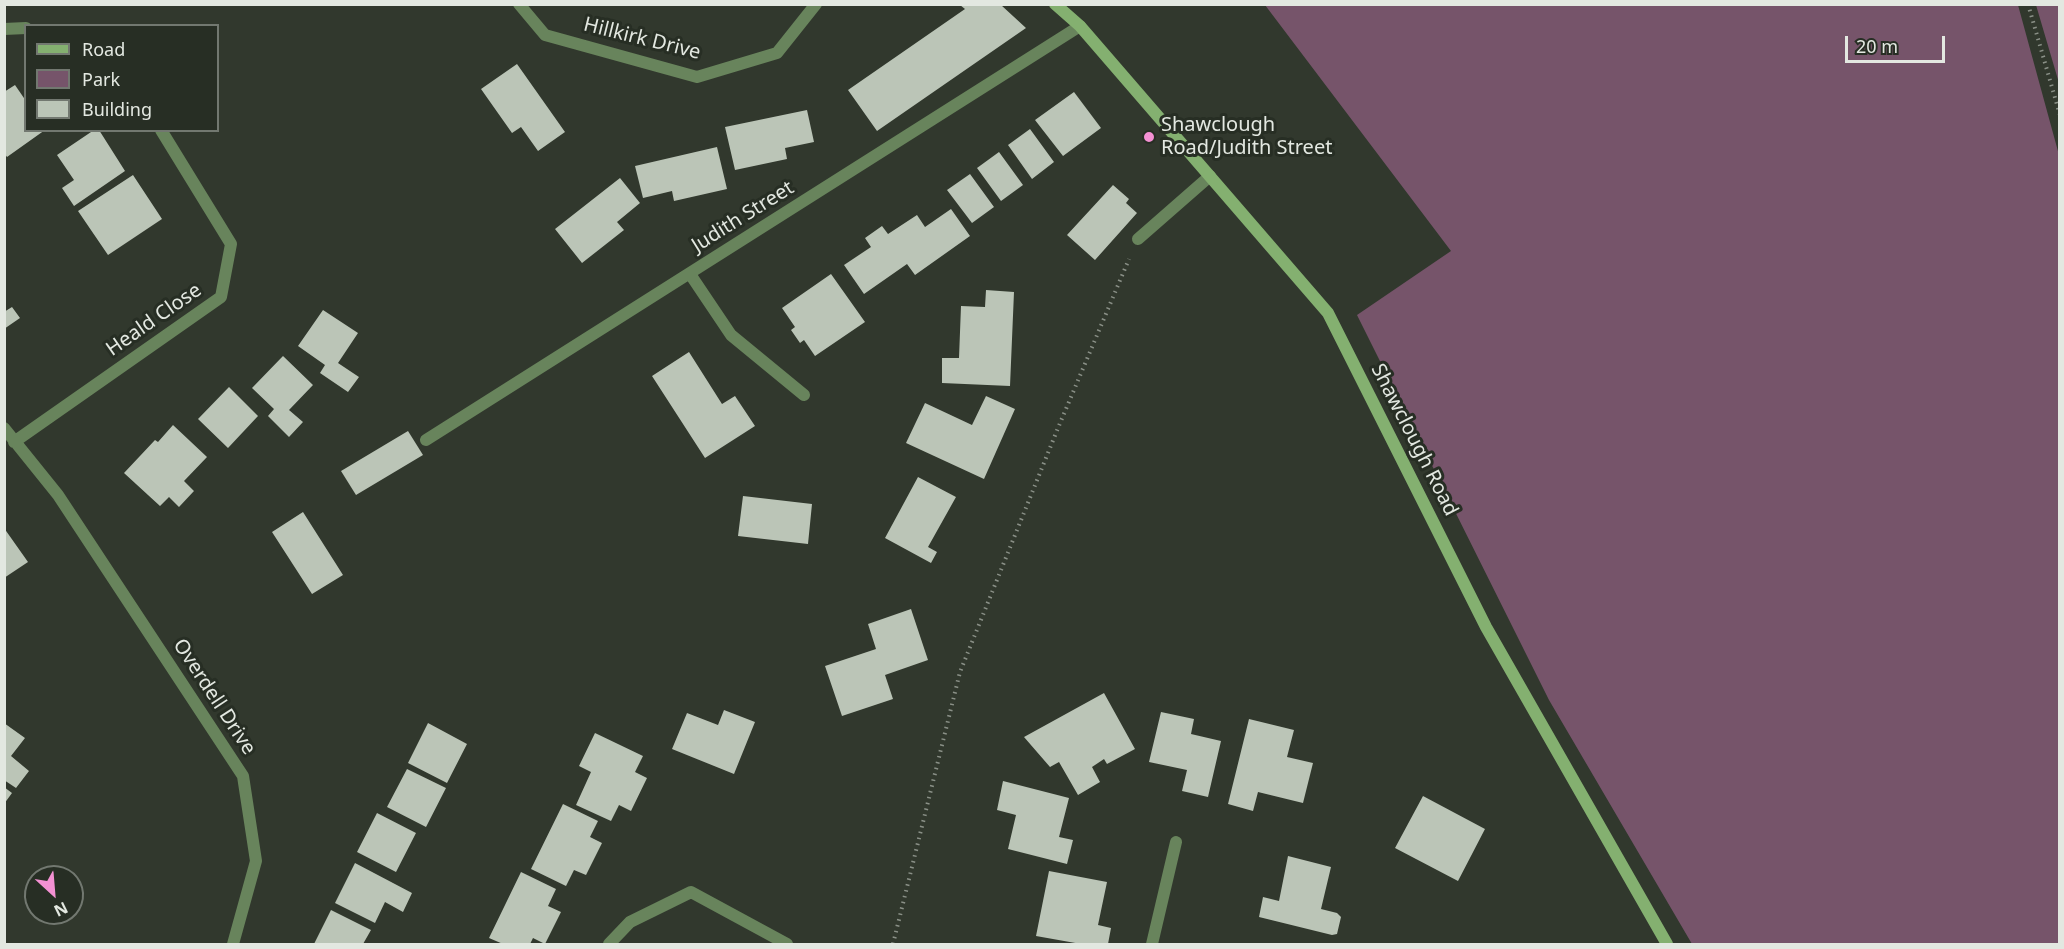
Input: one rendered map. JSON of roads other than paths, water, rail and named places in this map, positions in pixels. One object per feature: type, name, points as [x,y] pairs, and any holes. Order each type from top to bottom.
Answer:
[{"type":"main road","name":"Shawclough Road","points":[[1055,4],[1080,26],[1328,313],[1486,627],[1667,945]]},
{"type":"street","name":"Hillkirk Drive","points":[[519,4],[545,35],[697,77],[777,53],[816,4]]},
{"type":"street","name":"Judith Street","points":[[426,440],[1080,26]]},
{"type":"street","points":[[4,29],[24,28]]},
{"type":"street","name":"Heald Close","points":[[15,442],[221,297],[231,244],[162,132]]},
{"type":"street","points":[[1138,239],[1210,176]]},
{"type":"street","points":[[690,274],[731,335],[804,395]]},
{"type":"street","name":"Overdell Drive","points":[[4,428],[58,495],[243,776],[256,861],[233,945]]},
{"type":"street","points":[[1152,945],[1176,842]]},
{"type":"street","points":[[609,945],[630,922],[691,892],[787,945]]},
{"type":"place","name":"Shawclough Road/Judith Street","points":[[1149,137]]}]
